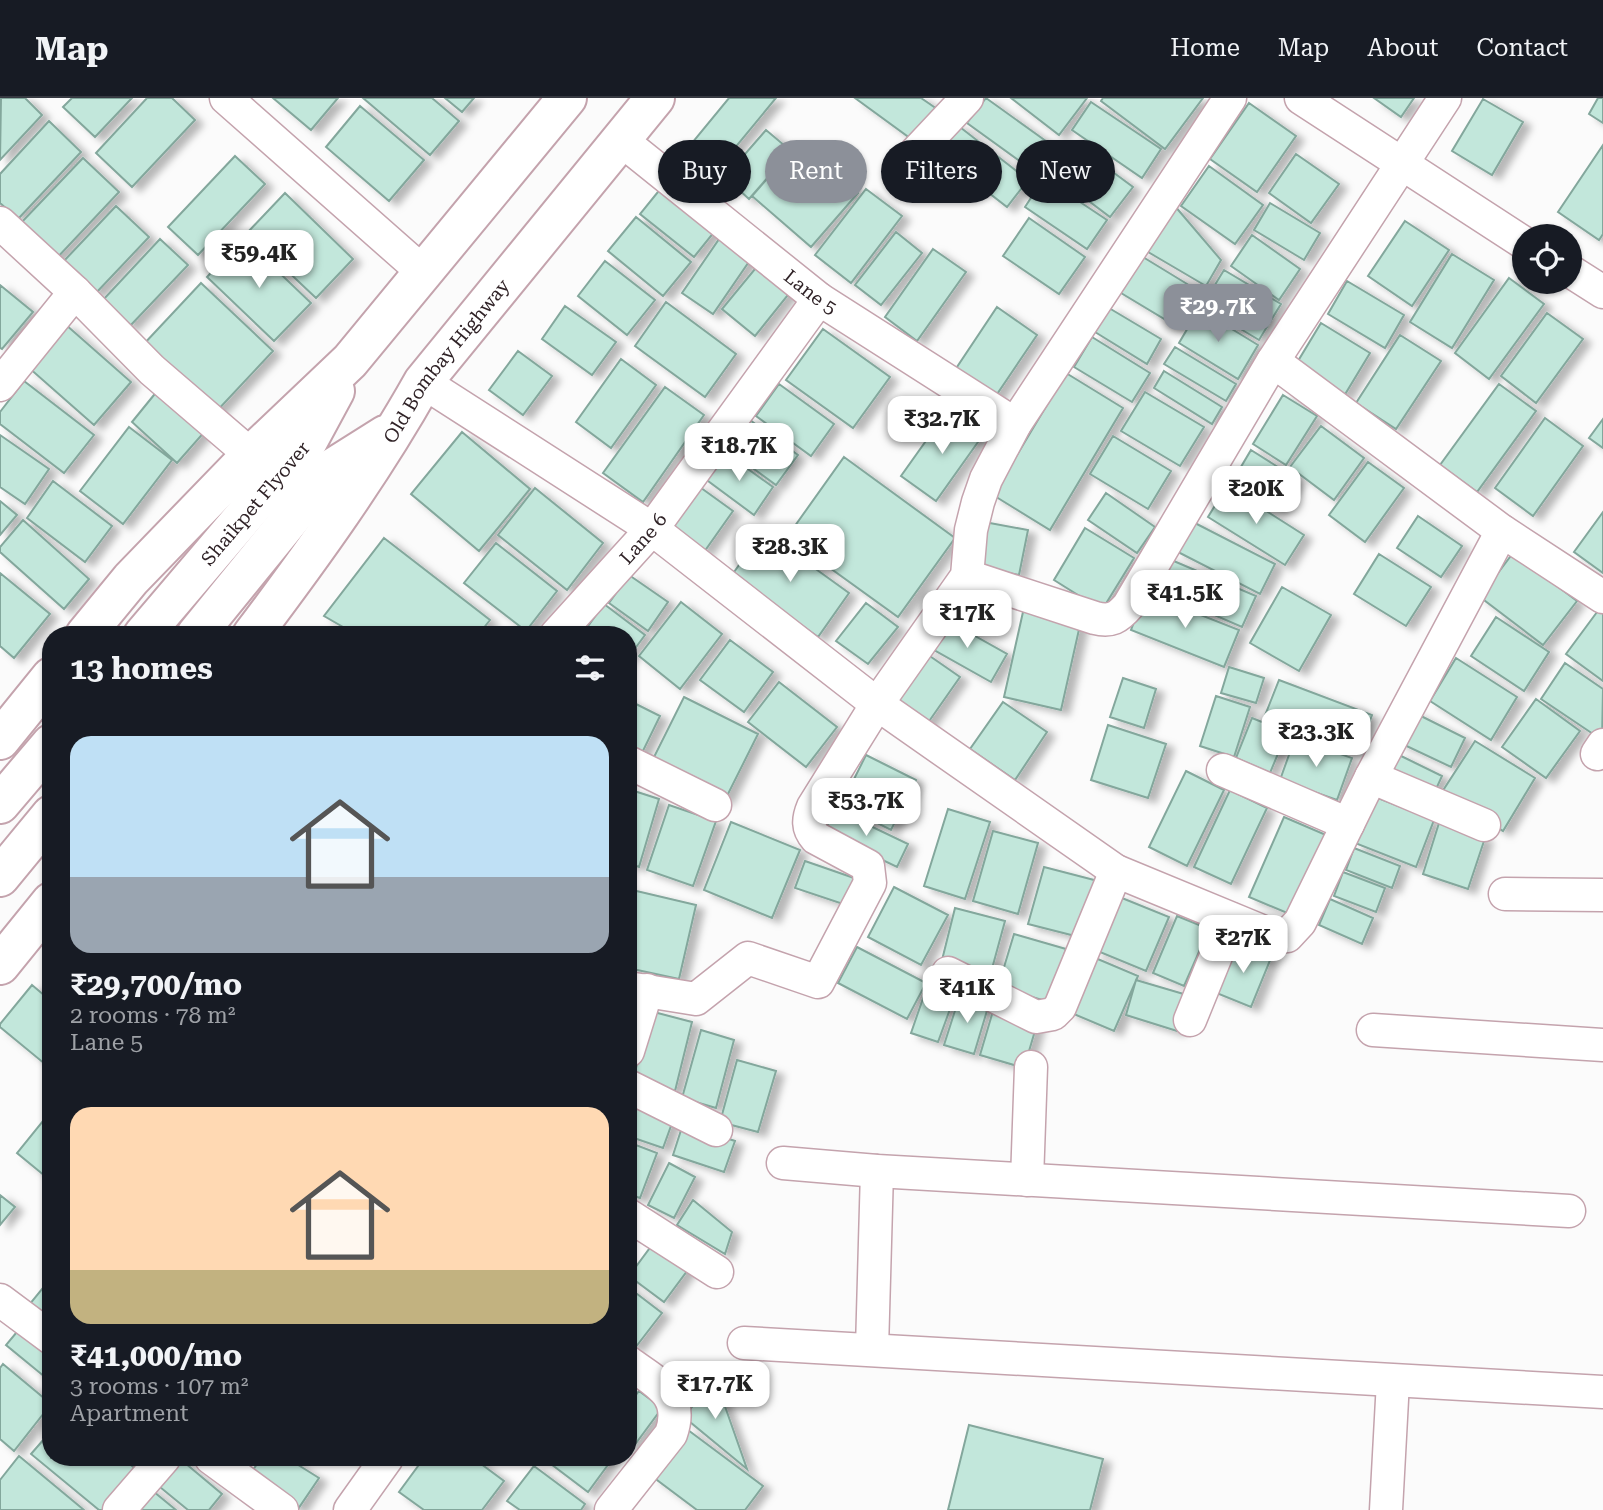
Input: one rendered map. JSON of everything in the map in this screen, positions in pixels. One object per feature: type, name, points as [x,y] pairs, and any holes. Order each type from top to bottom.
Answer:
[{"type":"main road","points":[[92,626],[131,579],[251,455],[351,361],[566,98]]},
{"type":"main road","name":"Old Bombay Highway","points":[[259,626],[301,570],[399,426],[423,383],[655,98]]},
{"type":"main road","name":"Shaikpet Flyover","points":[[203,626],[319,455],[351,361]]},
{"type":"main road","name":"Shaikpet Flyover","points":[[152,626],[319,455],[399,426]]},
{"type":"main road","points":[[0,740],[42,688]]},
{"type":"main road","points":[[0,804],[42,755]]},
{"type":"main road","points":[[0,877],[42,826]]},
{"type":"main road","points":[[0,965],[42,913]]},
{"type":"street","points":[[226,98],[423,272]]},
{"type":"street","points":[[928,140],[967,98]]},
{"type":"street","points":[[637,989],[696,999],[748,958],[818,982],[865,892],[870,876],[868,866],[816,838],[811,832],[810,816],[877,704],[967,576],[971,530],[978,502],[986,479],[1015,424],[1230,98]]},
{"type":"street","points":[[1301,98],[1512,235]]},
{"type":"street","points":[[967,576],[1095,618],[1108,621],[1120,615],[1129,605],[1273,361],[1445,98]]},
{"type":"street","name":"Lane 5","points":[[621,140],[819,299],[1015,424]]},
{"type":"street","points":[[0,222],[75,292],[152,370],[251,455]]},
{"type":"street","points":[[1582,279],[1603,292]]},
{"type":"street","points":[[0,385],[75,292]]},
{"type":"street","name":"Lane 6","points":[[564,626],[652,529],[819,299]]},
{"type":"street","points":[[1273,361],[1502,531],[1603,597]]},
{"type":"street","points":[[423,383],[652,529],[877,704],[1116,871],[1276,937],[1287,936],[1295,930],[1371,776],[1502,531]]},
{"type":"street","points":[[637,767],[715,806]]},
{"type":"street","points":[[1223,769],[1348,824]]},
{"type":"street","points":[[1371,776],[1483,825]]},
{"type":"street","points":[[948,973],[1036,1017],[1053,1014],[1060,1007],[1116,871]]},
{"type":"street","points":[[1505,894],[1603,895]]},
{"type":"street","points":[[1190,1020],[1231,919]]},
{"type":"street","points":[[1373,1030],[1603,1045]]},
{"type":"street","points":[[1027,1180],[1031,1067]]},
{"type":"street","points":[[637,1090],[716,1130]]},
{"type":"street","points":[[783,1163],[877,1171],[1569,1212]]},
{"type":"street","points":[[872,1349],[877,1171]]},
{"type":"street","points":[[637,1221],[717,1272]]},
{"type":"street","points":[[2,1304],[42,1332]]},
{"type":"street","points":[[744,1343],[1603,1392]]},
{"type":"street","points":[[611,1510],[671,1434],[675,1422],[675,1407],[669,1393],[637,1369]]},
{"type":"street","points":[[1386,1510],[1392,1381]]},
{"type":"street","points":[[118,1510],[157,1466]]},
{"type":"street","points":[[222,1466],[282,1510]]},
{"type":"street","points":[[350,1510],[381,1466]]},
{"type":"building","points":[[1,98],[25,98],[42,115],[0,160]]},
{"type":"building","points":[[72,98],[132,98],[95,137],[63,107]]},
{"type":"building","points":[[147,98],[172,98],[195,120],[132,187],[96,153]]},
{"type":"building","points":[[273,98],[338,98],[311,130]]},
{"type":"building","points":[[363,98],[432,98],[459,121],[430,155]]},
{"type":"building","points":[[445,98],[474,98],[462,112]]},
{"type":"building","points":[[729,98],[776,98],[741,140],[694,140]]},
{"type":"building","points":[[855,98],[921,98],[937,109],[913,140]]},
{"type":"building","points":[[986,98],[1044,140],[1016,140],[1016,158],[1002,148],[1002,140],[991,140],[967,123]]},
{"type":"building","points":[[1011,98],[1087,98],[1059,135]]},
{"type":"building","points":[[1103,98],[1203,98],[1165,149],[1101,101]]},
{"type":"building","points":[[1374,98],[1414,98],[1401,117]]},
{"type":"building","points":[[1598,98],[1603,98],[1603,123],[1589,114]]},
{"type":"building","points":[[1483,99],[1523,122],[1492,175],[1452,151]]},
{"type":"building","points":[[1091,102],[1161,149],[1142,178],[1115,159],[1115,140],[1087,140],[1072,130]]},
{"type":"building","points":[[1249,103],[1296,136],[1257,192],[1210,159]]},
{"type":"building","points":[[360,106],[424,160],[389,201],[326,147]]},
{"type":"building","points":[[49,121],[81,152],[18,219],[0,203],[0,174]]},
{"type":"building","points":[[956,124],[977,140],[944,140]]},
{"type":"building","points":[[766,130],[778,140],[765,140],[765,181],[751,197],[751,147]]},
{"type":"building","points":[[1603,145],[1603,234],[1599,240],[1582,228],[1582,224],[1576,224],[1558,212]]},
{"type":"building","points":[[1296,154],[1339,184],[1311,223],[1269,193]]},
{"type":"building","points":[[235,156],[265,184],[198,255],[168,227]]},
{"type":"building","points":[[83,158],[119,192],[55,260],[19,225]]},
{"type":"building","points":[[1002,160],[1016,171],[1016,195],[1007,207],[1002,203]]},
{"type":"building","points":[[1209,166],[1263,205],[1235,244],[1181,206]]},
{"type":"building","points":[[1115,174],[1133,187],[1110,217],[1091,203],[1115,203]]},
{"type":"building","points":[[765,181],[765,203],[849,203],[811,247],[752,196]]},
{"type":"building","points":[[867,190],[881,203],[902,216],[851,283],[815,255],[855,203],[867,203]]},
{"type":"building","points":[[658,192],[658,203],[691,203],[719,226],[694,257],[640,214]]},
{"type":"building","points":[[285,193],[353,259],[316,298],[247,233]]},
{"type":"building","points":[[1028,203],[1082,203],[1107,220],[1087,249],[1025,207]]},
{"type":"building","points":[[1270,203],[1320,233],[1304,260],[1254,230]]},
{"type":"building","points":[[1174,205],[1221,260],[1206,286],[1143,249]]},
{"type":"building","points":[[116,206],[149,237],[95,294],[62,263]]},
{"type":"building","points":[[636,217],[691,262],[663,296],[608,251]]},
{"type":"building","points":[[1029,218],[1085,257],[1059,294],[1003,256]]},
{"type":"building","points":[[1405,221],[1449,250],[1412,306],[1368,276]]},
{"type":"building","points":[[726,229],[757,250],[713,314],[682,293]]},
{"type":"building","points":[[896,232],[922,253],[881,305],[855,285]]},
{"type":"building","points":[[1252,235],[1300,269],[1279,300],[1231,266]]},
{"type":"building","points":[[243,238],[311,303],[274,341],[207,277]]},
{"type":"building","points":[[160,239],[188,265],[129,327],[102,301]]},
{"type":"building","points":[[933,249],[966,272],[917,341],[885,317]]},
{"type":"building","points":[[1138,254],[1197,290],[1176,326],[1116,290]]},
{"type":"building","points":[[1452,254],[1494,280],[1452,348],[1410,322]]},
{"type":"building","points":[[764,258],[796,285],[755,336],[722,309]]},
{"type":"building","points":[[605,261],[655,300],[627,335],[578,296]]},
{"type":"building","points":[[1224,270],[1281,304],[1259,340],[1202,306]]},
{"type":"building","points":[[1509,278],[1512,280],[1512,294],[1531,294],[1544,304],[1489,379],[1455,353]]},
{"type":"building","points":[[1347,281],[1404,315],[1385,348],[1328,314]]},
{"type":"building","points":[[201,283],[273,351],[214,414],[142,346]]},
{"type":"building","points":[[0,285],[33,312],[2,349],[0,348]]},
{"type":"building","points":[[666,302],[736,354],[705,397],[635,346]]},
{"type":"building","points":[[565,306],[616,342],[592,375],[542,339]]},
{"type":"building","points":[[997,307],[1037,335],[993,400],[953,373]]},
{"type":"building","points":[[1109,308],[1161,339],[1147,364],[1095,332]]},
{"type":"building","points":[[1199,309],[1258,345],[1238,379],[1179,343]]},
{"type":"building","points":[[1547,313],[1583,339],[1536,403],[1501,376]]},
{"type":"building","points":[[1321,323],[1370,353],[1344,396],[1295,366]]},
{"type":"building","points":[[65,324],[131,382],[94,425],[28,367]]},
{"type":"building","points":[[823,329],[890,377],[853,428],[786,380]]},
{"type":"building","points":[[1400,335],[1441,361],[1396,429],[1356,403]]},
{"type":"building","points":[[1092,337],[1150,373],[1132,402],[1074,367]]},
{"type":"building","points":[[1175,347],[1236,384],[1226,401],[1164,364]]},
{"type":"building","points":[[518,351],[552,376],[523,415],[489,390]]},
{"type":"building","points":[[621,359],[656,385],[611,448],[576,422]]},
{"type":"building","points":[[1164,371],[1222,407],[1212,424],[1154,388]]},
{"type":"building","points":[[1066,373],[1123,408],[1050,530],[993,495]]},
{"type":"building","points":[[24,381],[94,435],[64,473],[0,424],[0,412]]},
{"type":"building","points":[[779,384],[834,424],[811,456],[756,416]]},
{"type":"building","points":[[1499,384],[1536,411],[1477,492],[1440,465]]},
{"type":"building","points":[[665,387],[704,415],[643,502],[603,473]]},
{"type":"building","points":[[158,390],[207,429],[177,463],[132,422]]},
{"type":"building","points":[[1145,392],[1204,427],[1180,466],[1121,431]]},
{"type":"building","points":[[1283,395],[1317,416],[1286,465],[1253,444]]},
{"type":"building","points":[[948,410],[983,435],[936,501],[901,476]]},
{"type":"building","points":[[1545,418],[1583,446],[1533,516],[1495,488]]},
{"type":"building","points":[[1603,419],[1603,448],[1589,438]]},
{"type":"building","points":[[750,420],[798,455],[776,485],[728,450]]},
{"type":"building","points":[[1321,426],[1364,458],[1334,500],[1290,467]]},
{"type":"building","points":[[129,427],[172,460],[123,524],[80,491]]},
{"type":"building","points":[[462,432],[530,489],[479,551],[411,494]]},
{"type":"building","points":[[0,435],[49,469],[25,504],[0,487]]},
{"type":"building","points":[[1113,436],[1171,471],[1148,509],[1090,474]]},
{"type":"building","points":[[1251,450],[1297,479],[1278,510],[1232,482]]},
{"type":"building","points":[[723,451],[773,487],[754,515],[704,478]]},
{"type":"building","points":[[844,457],[955,538],[898,617],[787,537]]},
{"type":"building","points":[[1368,462],[1404,488],[1365,542],[1329,515]]},
{"type":"building","points":[[53,481],[112,526],[85,562],[27,518]]},
{"type":"building","points":[[697,485],[733,511],[704,552],[668,526]]},
{"type":"building","points":[[1227,486],[1304,535],[1285,565],[1208,517]]},
{"type":"building","points":[[535,488],[603,543],[567,590],[498,535]]},
{"type":"building","points":[[1106,493],[1155,527],[1137,553],[1088,520]]},
{"type":"building","points":[[0,501],[17,515],[0,535]]},
{"type":"building","points":[[1603,512],[1603,573],[1574,552]]},
{"type":"building","points":[[1418,516],[1462,546],[1441,577],[1397,548]]},
{"type":"building","points":[[23,520],[89,579],[64,609],[0,552],[0,547]]},
{"type":"building","points":[[979,521],[1028,530],[1019,575],[971,566]]},
{"type":"building","points":[[1191,521],[1275,564],[1260,594],[1176,551]]},
{"type":"building","points":[[1085,528],[1134,558],[1102,610],[1054,580]]},
{"type":"building","points":[[763,531],[849,593],[818,637],[732,575]]},
{"type":"building","points":[[384,538],[490,620],[485,626],[341,626],[324,616]]},
{"type":"building","points":[[496,543],[557,591],[530,626],[520,626],[464,583]]},
{"type":"building","points":[[1513,553],[1577,601],[1543,645],[1480,597]]},
{"type":"building","points":[[1379,554],[1431,587],[1406,626],[1354,594]]},
{"type":"building","points":[[1162,556],[1256,596],[1242,627],[1149,587]]},
{"type":"building","points":[[0,573],[50,614],[14,658],[0,646]]},
{"type":"building","points":[[629,575],[668,602],[648,631],[609,603]]},
{"type":"building","points":[[1282,587],[1331,615],[1299,671],[1250,643]]},
{"type":"building","points":[[1145,593],[1239,630],[1224,667],[1131,630]]},
{"type":"building","points":[[681,602],[722,634],[680,689],[639,656]]},
{"type":"building","points":[[866,603],[898,627],[868,664],[836,641]]},
{"type":"building","points":[[1025,603],[1082,616],[1061,710],[1004,697]]},
{"type":"building","points":[[604,604],[633,626],[588,626]]},
{"type":"building","points":[[1600,608],[1603,610],[1603,681],[1566,654]]},
{"type":"building","points":[[1496,617],[1549,652],[1524,691],[1471,656]]},
{"type":"building","points":[[943,618],[1007,654],[991,682],[927,646]]},
{"type":"building","points":[[637,629],[645,635],[637,646]]},
{"type":"building","points":[[730,640],[773,672],[744,712],[700,680]]},
{"type":"building","points":[[924,652],[960,677],[925,727],[889,703]]},
{"type":"building","points":[[1456,658],[1517,697],[1491,740],[1430,701]]},
{"type":"building","points":[[1565,663],[1603,689],[1602,740],[1541,699]]},
{"type":"building","points":[[1229,667],[1264,678],[1256,703],[1221,693]]},
{"type":"building","points":[[1123,678],[1156,689],[1144,728],[1110,717]]},
{"type":"building","points":[[1279,680],[1372,715],[1358,753],[1264,718]]},
{"type":"building","points":[[779,682],[837,727],[806,767],[748,722]]},
{"type":"building","points":[[1216,696],[1250,707],[1234,757],[1200,746]]},
{"type":"building","points":[[684,697],[758,734],[725,800],[651,763]]},
{"type":"building","points":[[1536,699],[1580,731],[1546,778],[1502,747]]},
{"type":"building","points":[[1003,702],[1047,732],[1015,780],[970,749]]},
{"type":"building","points":[[637,704],[660,716],[640,757],[637,756]]},
{"type":"building","points":[[1413,712],[1465,738],[1451,767],[1398,742]]},
{"type":"building","points":[[1252,718],[1287,732],[1270,773],[1236,758]]},
{"type":"building","points":[[1108,725],[1166,744],[1148,798],[1091,780]]},
{"type":"building","points":[[1295,738],[1352,758],[1337,800],[1280,780]]},
{"type":"building","points":[[1475,741],[1535,778],[1503,831],[1442,792]]},
{"type":"building","points":[[1397,754],[1442,776],[1432,798],[1386,777]]},
{"type":"building","points":[[866,755],[916,780],[891,830],[841,805]]},
{"type":"building","points":[[1186,771],[1224,790],[1187,866],[1149,847]]},
{"type":"building","points":[[1230,790],[1267,808],[1231,884],[1194,867]]},
{"type":"building","points":[[637,792],[659,799],[639,867],[637,866]]},
{"type":"building","points":[[1373,796],[1434,820],[1416,867],[1355,843]]},
{"type":"building","points":[[669,805],[716,821],[693,886],[647,870]]},
{"type":"building","points":[[835,809],[908,844],[897,867],[824,832]]},
{"type":"building","points":[[948,809],[990,822],[965,899],[924,886]]},
{"type":"building","points":[[1284,817],[1326,835],[1292,915],[1249,897]]},
{"type":"building","points":[[731,822],[800,850],[772,918],[704,890]]},
{"type":"building","points":[[1439,823],[1485,838],[1468,889],[1423,874]]},
{"type":"building","points":[[993,831],[1038,843],[1018,914],[973,901]]},
{"type":"building","points":[[1354,848],[1400,866],[1392,888],[1346,870]]},
{"type":"building","points":[[805,861],[854,878],[846,905],[795,888]]},
{"type":"building","points":[[1044,867],[1098,881],[1083,938],[1028,924]]},
{"type":"building","points":[[1343,872],[1385,888],[1376,912],[1334,896]]},
{"type":"building","points":[[894,887],[948,915],[921,965],[868,937]]},
{"type":"building","points":[[637,891],[696,905],[679,979],[637,970]]},
{"type":"building","points":[[1117,896],[1169,917],[1146,971],[1095,950]]},
{"type":"building","points":[[1330,899],[1373,918],[1362,944],[1319,925]]},
{"type":"building","points":[[955,908],[1005,921],[990,976],[941,964]]},
{"type":"building","points":[[1177,916],[1209,929],[1184,986],[1153,973]]},
{"type":"building","points":[[1014,934],[1066,949],[1049,1002],[998,987]]},
{"type":"building","points":[[1234,944],[1271,958],[1251,1007],[1214,992]]},
{"type":"building","points":[[857,947],[926,983],[907,1019],[838,983]]},
{"type":"building","points":[[1093,957],[1138,976],[1114,1031],[1069,1012]]},
{"type":"building","points":[[1136,980],[1187,995],[1177,1031],[1126,1015]]},
{"type":"building","points":[[929,981],[957,990],[938,1042],[911,1033]]},
{"type":"building","points":[[32,985],[42,993],[42,1062],[0,1027]]},
{"type":"building","points":[[960,995],[989,1004],[974,1054],[944,1045]]},
{"type":"building","points":[[650,1011],[692,1022],[675,1091],[637,1081],[637,1064]]},
{"type":"building","points":[[993,1011],[1037,1024],[1024,1068],[980,1055]]},
{"type":"building","points":[[701,1030],[734,1040],[716,1108],[682,1098]]},
{"type":"building","points":[[737,1060],[776,1071],[758,1132],[720,1122]]},
{"type":"building","points":[[637,1098],[676,1112],[663,1148],[637,1139]]},
{"type":"building","points":[[42,1122],[42,1174],[17,1153]]},
{"type":"building","points":[[683,1124],[735,1141],[724,1172],[673,1155]]},
{"type":"building","points":[[637,1145],[657,1153],[640,1198],[637,1197]]},
{"type":"building","points":[[669,1163],[695,1177],[674,1218],[648,1205]]},
{"type":"building","points":[[0,1195],[15,1207],[0,1225]]},
{"type":"building","points":[[693,1200],[732,1232],[725,1254],[677,1225]]},
{"type":"building","points":[[658,1237],[693,1263],[664,1302],[637,1282],[637,1265]]},
{"type":"building","points":[[42,1289],[42,1326],[24,1311]]},
{"type":"building","points":[[637,1294],[662,1313],[637,1345]]},
{"type":"building","points":[[26,1321],[42,1334],[42,1375],[6,1345]]},
{"type":"building","points":[[3,1364],[42,1396],[42,1415],[14,1451],[0,1439],[0,1368]]},
{"type":"building","points":[[715,1378],[747,1469],[684,1417]]},
{"type":"building","points":[[639,1391],[662,1408],[637,1442]]},
{"type":"building","points":[[969,1425],[1103,1459],[1090,1510],[948,1510]]},
{"type":"building","points":[[688,1430],[763,1486],[745,1510],[697,1510],[653,1477]]},
{"type":"building","points":[[42,1441],[42,1463],[31,1454]]},
{"type":"building","points":[[19,1456],[84,1510],[0,1510],[0,1480]]},
{"type":"building","points":[[46,1466],[132,1466],[137,1470],[104,1510],[99,1510]]},
{"type":"building","points":[[171,1466],[189,1466],[222,1494],[209,1510],[188,1510],[155,1483]]},
{"type":"building","points":[[256,1466],[300,1466],[319,1478],[298,1509],[249,1476]]},
{"type":"building","points":[[418,1466],[484,1466],[504,1481],[482,1510],[424,1510],[399,1492]]},
{"type":"building","points":[[534,1466],[585,1504],[581,1510],[520,1510],[507,1501]]},
{"type":"building","points":[[554,1466],[607,1466],[588,1492]]},
{"type":"building","points":[[148,1487],[176,1510],[129,1510]]}]
